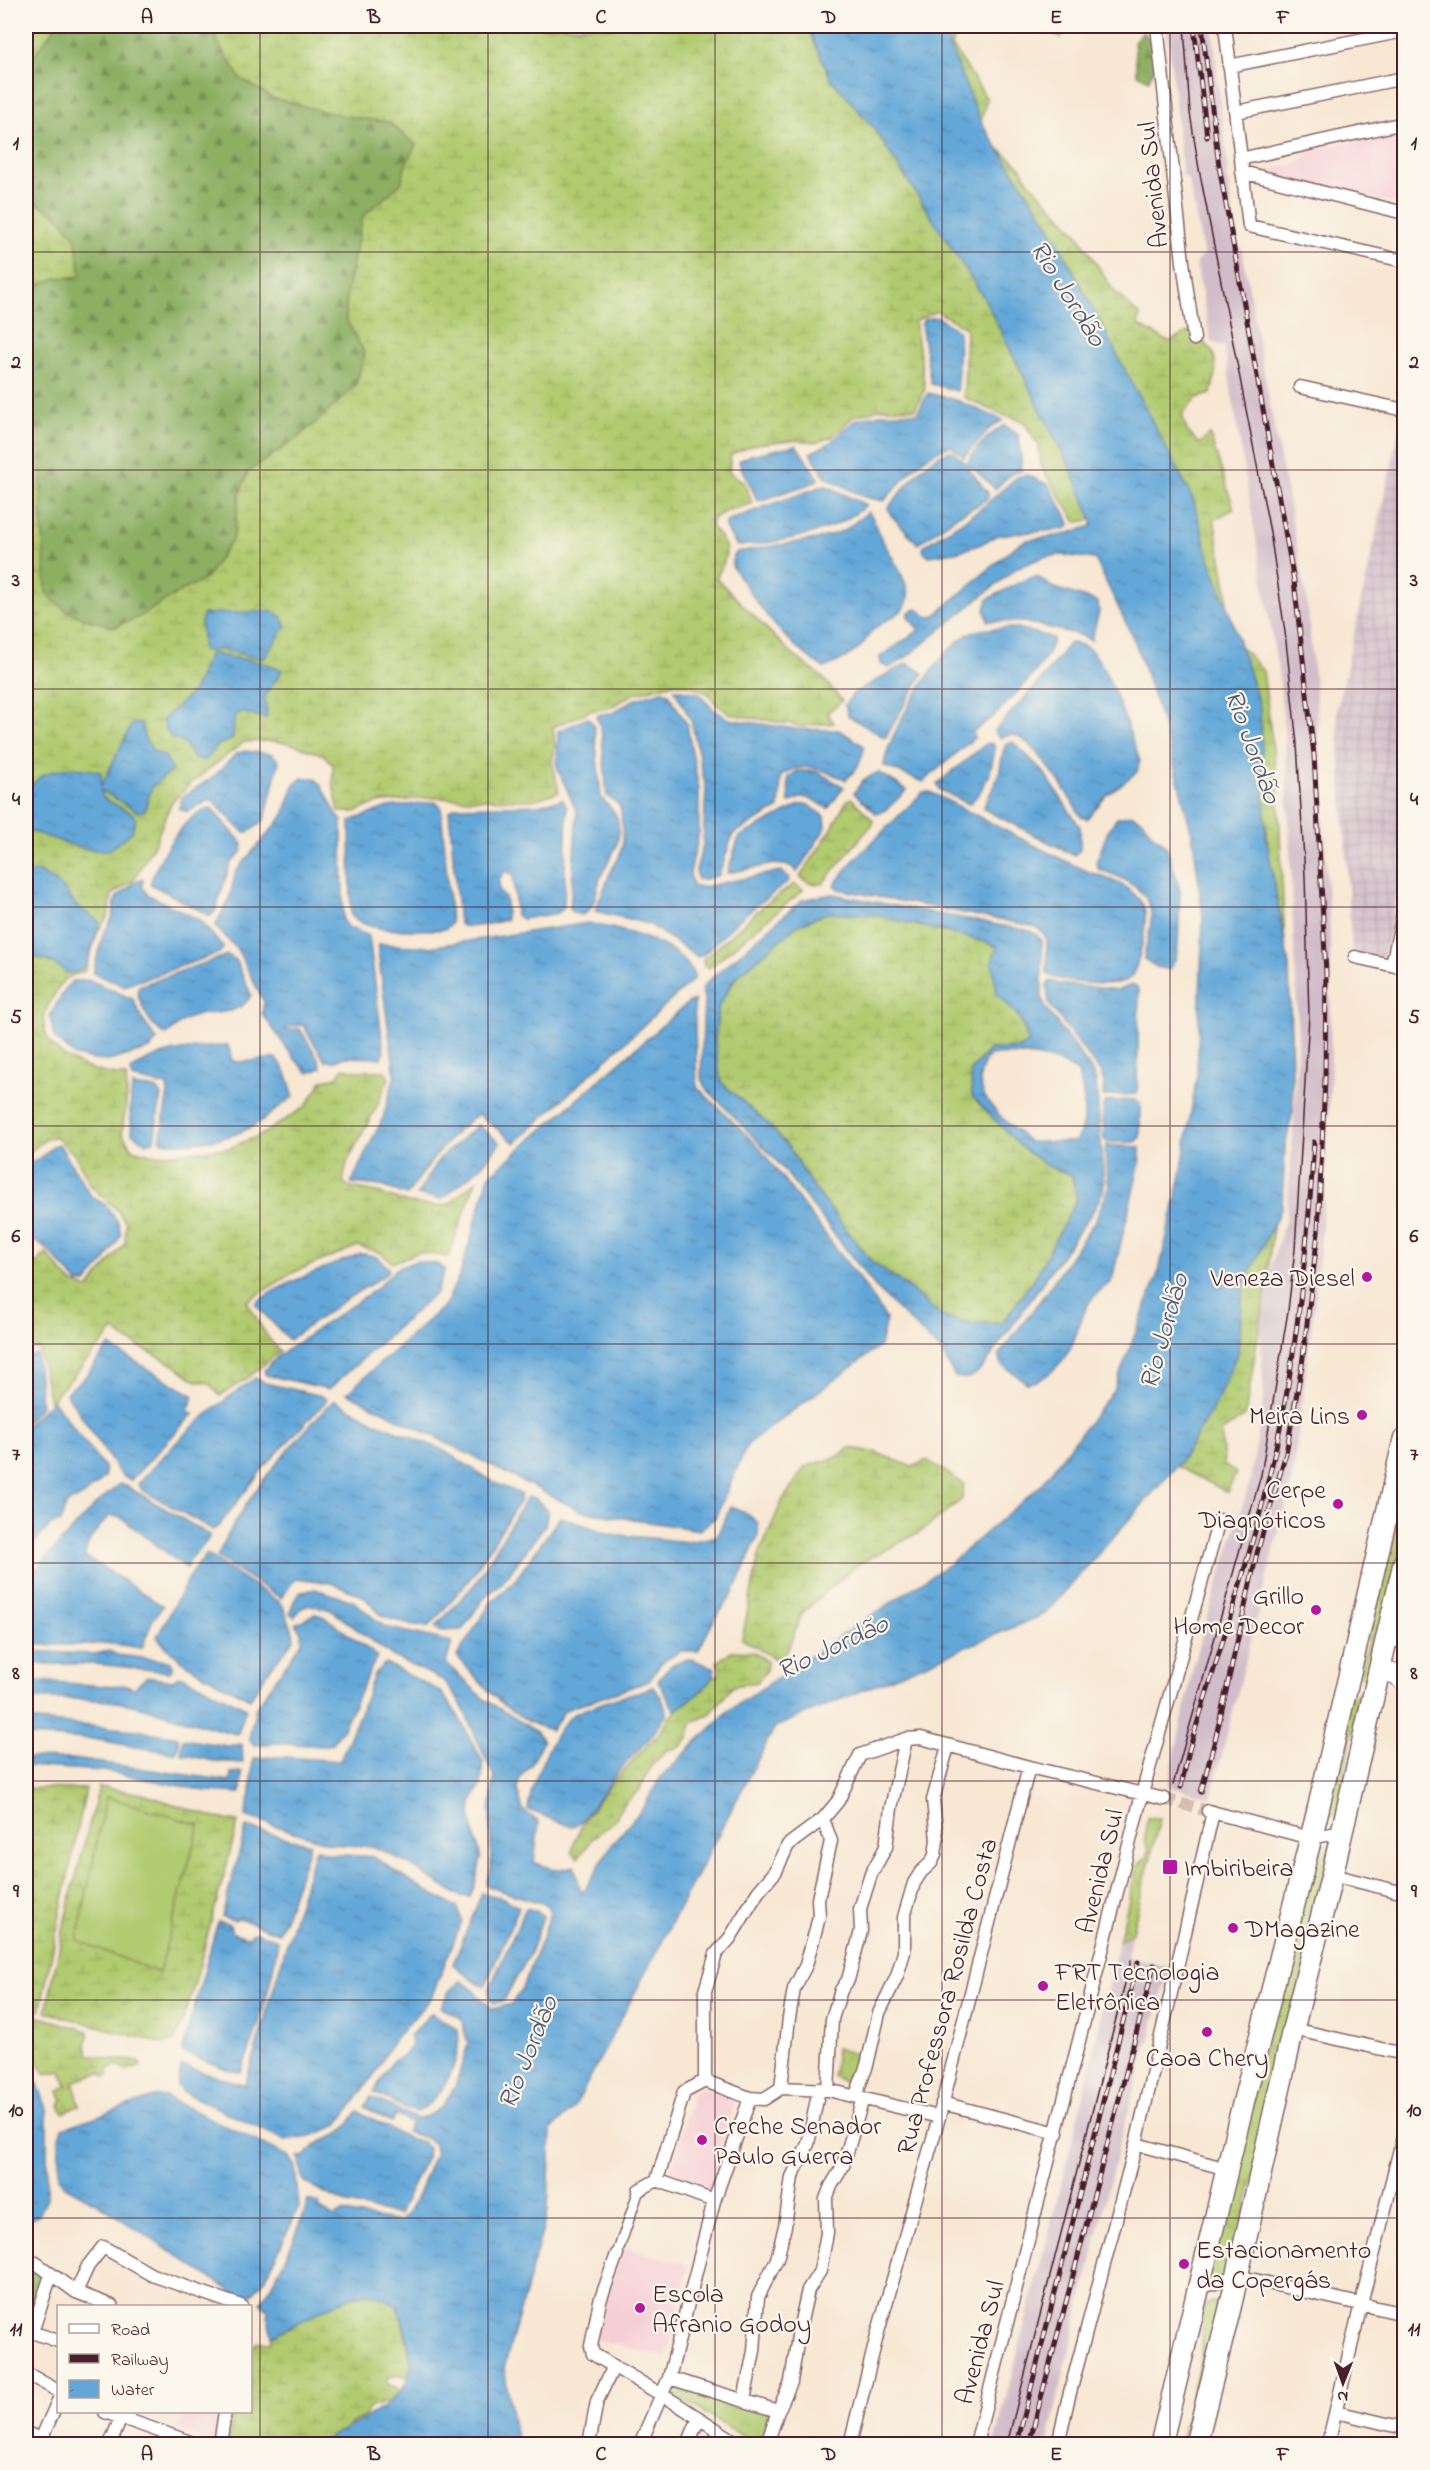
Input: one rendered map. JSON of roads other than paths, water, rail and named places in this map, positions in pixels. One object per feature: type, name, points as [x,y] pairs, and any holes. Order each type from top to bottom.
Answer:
[{"type":"highway","points":[[1161,2445],[1310,1838],[1404,1440]]},
{"type":"highway","points":[[1196,2445],[1293,2029],[1342,1832],[1397,1674],[1395,1639],[1404,1563]]},
{"type":"highway","points":[[1344,1695],[1397,1674]]},
{"type":"highway","points":[[1172,2445],[1188,2381],[1189,2329]]},
{"type":"street","name":"Avenida Sul","points":[[1157,26],[1182,262],[1194,339]]},
{"type":"street","points":[[1226,26],[1250,227],[1404,261]]},
{"type":"street","points":[[1229,66],[1404,32]]},
{"type":"street","points":[[1236,112],[1404,78]]},
{"type":"street","points":[[1241,166],[1404,123]]},
{"type":"street","points":[[1241,166],[1404,213]]},
{"type":"street","points":[[1300,387],[1404,410]]},
{"type":"street","points":[[1355,957],[1398,967],[1404,909]]},
{"type":"street","name":"Avenida Sul","points":[[976,2445],[1142,1794],[1219,1520]]},
{"type":"street","points":[[705,2081],[705,2000],[713,1961],[758,1892],[779,1866],[788,1845],[823,1819],[838,1801],[860,1755],[906,1739],[921,1738],[1029,1767],[1164,1799]]},
{"type":"street","points":[[744,2400],[754,2351],[758,2297],[777,2259],[785,2226],[792,2177],[808,2144],[823,2089],[832,2019],[841,1989],[848,1980],[861,1931],[860,1909],[867,1886],[885,1847],[906,1739]]},
{"type":"street","points":[[767,2445],[778,2411],[791,2382],[808,2290],[820,2271],[827,2233],[826,2199],[843,2166],[879,2013],[897,1976],[904,1952],[904,1917],[914,1883],[935,1855],[937,1840],[933,1800],[948,1746]]},
{"type":"street","name":"Rua Professora Rosilda Costa","points":[[850,2445],[878,2332],[939,2117],[1029,1767]]},
{"type":"street","points":[[1058,2445],[1136,2144],[1210,1811],[1310,1838],[1342,1832]]},
{"type":"street","points":[[781,2088],[794,1989],[806,1965],[816,1929],[819,1916],[818,1899],[831,1841],[823,1819]]},
{"type":"street","points":[[806,1832],[831,1841]]},
{"type":"street","points":[[1332,1875],[1404,1893]]},
{"type":"street","points":[[1293,2029],[1404,2054]]},
{"type":"street","points":[[734,2443],[662,2394],[591,2351],[600,2301],[639,2190],[657,2180],[684,2092],[705,2081],[750,2098],[764,2099],[781,2088],[823,2089],[939,2117]]},
{"type":"street","points":[[640,2445],[669,2378],[714,2201],[750,2098]]},
{"type":"street","points":[[942,2103],[1057,2133]]},
{"type":"street","points":[[1328,2445],[1360,2304],[1404,2133]]},
{"type":"street","points":[[1136,2144],[1227,2169]]},
{"type":"street","points":[[657,2180],[714,2201]]},
{"type":"street","points":[[76,2292],[88,2266],[101,2248],[107,2248],[153,2275],[236,2305]]},
{"type":"street","points":[[26,2265],[36,2263],[90,2302]]},
{"type":"street","points":[[51,2275],[29,2331],[57,2341]]},
{"type":"street","points":[[1199,2288],[1237,2276],[1404,2314]]},
{"type":"street","points":[[589,2445],[597,2401],[614,2366]]},
{"type":"street","points":[[26,2373],[57,2390]]},
{"type":"street","points":[[669,2378],[778,2411]]},
{"type":"street","points":[[26,2433],[45,2443],[57,2404]]},
{"type":"street","points":[[1336,2412],[1404,2428]]},
{"type":"street","points":[[219,2445],[225,2413]]},
{"type":"street","points":[[110,2445],[121,2415],[196,2445]]},
{"type":"street","points":[[688,2445],[699,2418]]},
{"type":"water","name":"Rio Jordão","points":[[807,26],[941,26],[982,124],[1049,225],[1193,499],[1208,555],[1260,707],[1266,836],[1289,965],[1293,1111],[1285,1146],[1282,1207],[1244,1284],[1238,1352],[1215,1405],[1181,1461],[1045,1614],[775,1727],[574,2108],[551,2130],[548,2211],[504,2368],[517,2444],[317,2444],[359,2422],[401,2391],[408,2378],[411,2356],[398,2305],[368,2292],[338,2302],[272,2336],[267,2314],[269,2312],[261,2303],[288,2253],[308,2200],[319,2203],[320,2209],[334,2217],[343,2212],[399,2222],[408,2213],[418,2195],[435,2152],[434,2144],[426,2138],[406,2132],[411,2123],[396,2115],[391,2122],[365,2107],[371,2097],[417,2119],[429,2115],[442,2106],[455,2087],[468,2044],[461,2018],[441,2007],[450,1990],[461,1981],[493,2009],[511,2004],[521,1991],[550,1913],[546,1904],[486,1885],[491,1866],[490,1811],[494,1777],[462,1706],[443,1680],[394,1657],[331,1610],[313,1605],[303,1607],[294,1617],[290,1612],[294,1601],[301,1592],[315,1589],[353,1601],[385,1627],[452,1642],[446,1663],[484,1699],[537,1732],[543,1741],[531,1765],[520,1777],[517,1789],[523,1810],[539,1822],[534,1862],[564,1869],[574,1866],[582,1894],[613,1843],[643,1808],[660,1778],[728,1711],[949,1564],[1039,1487],[1114,1390],[1159,1271],[1181,1175],[1197,1074],[1203,917],[1193,838],[1164,727],[1135,642],[1095,559],[1062,555],[1044,557],[1018,567],[908,656],[889,668],[881,664],[880,657],[919,630],[908,617],[909,612],[917,609],[928,617],[934,616],[1017,545],[1027,540],[1063,535],[1092,526],[1092,520],[1074,476],[984,298],[873,127],[831,79]]},
{"type":"water","points":[[938,317],[959,332],[957,391],[931,384],[921,324],[925,319]]},
{"type":"water","points":[[928,393],[956,400],[1003,420],[990,428],[964,457],[951,446],[931,454],[906,476],[884,501],[864,497],[826,477],[810,453],[830,443],[855,420],[884,413],[917,413]]},
{"type":"water","points":[[1005,425],[1019,436],[1022,471],[1012,473],[995,489],[972,467],[969,469],[988,493],[988,497],[918,544],[891,515],[888,508],[917,474],[934,459],[952,451],[967,464],[983,442]]},
{"type":"water","points":[[796,445],[818,478],[816,482],[759,501],[756,499],[739,461],[751,455]]},
{"type":"water","points":[[1027,475],[1049,485],[1069,521],[1070,525],[1065,529],[998,535],[979,545],[956,552],[929,556],[923,551],[924,546],[978,511],[1017,477]]},
{"type":"water","points":[[825,485],[866,505],[839,523],[806,535],[770,542],[737,546],[725,527],[726,521]]},
{"type":"water","points":[[868,512],[902,575],[908,599],[899,613],[878,625],[856,651],[824,668],[795,646],[772,622],[732,566],[733,557],[737,552],[822,538],[845,530]]},
{"type":"water","points":[[1038,577],[1052,587],[1098,602],[1099,612],[1091,641],[1080,635],[1024,622],[988,621],[985,610],[988,599],[1028,578]]},
{"type":"water","points":[[271,611],[282,617],[286,626],[264,659],[222,650],[203,651],[201,623],[203,614]]},
{"type":"water","points":[[1018,628],[1053,638],[1051,647],[1022,687],[995,715],[973,732],[974,738],[923,782],[884,766],[894,734],[905,713],[917,692],[945,654],[959,641],[976,631]]},
{"type":"water","points":[[1070,643],[1088,648],[1096,656],[1111,683],[1140,761],[1137,772],[1107,795],[1087,819],[1081,817],[1051,770],[1031,747],[1013,735],[999,737],[994,731],[1041,680]]},
{"type":"water","points":[[210,653],[265,663],[282,670],[266,695],[266,718],[240,712],[234,719],[233,739],[218,745],[206,760],[194,759],[184,743],[170,737],[162,721],[193,691]]},
{"type":"water","points":[[907,663],[923,673],[885,738],[848,716],[845,705],[854,693]]},
{"type":"water","points":[[674,689],[698,693],[712,708],[728,719],[796,729],[839,730],[864,746],[861,761],[846,780],[806,767],[790,770],[781,775],[779,808],[733,834],[719,875],[703,880],[697,879],[696,870],[703,845],[706,789],[691,720]]},
{"type":"water","points":[[662,691],[668,693],[687,724],[699,789],[699,833],[690,873],[693,887],[781,871],[789,881],[743,916],[703,955],[697,957],[649,924],[595,911],[619,857],[623,842],[621,810],[618,804],[607,796],[601,726],[596,717],[613,713],[633,700]]},
{"type":"water","points":[[588,718],[594,725],[601,797],[616,815],[619,835],[589,911],[578,914],[570,910],[577,812],[557,767],[558,731]]},
{"type":"water","points":[[142,723],[144,737],[153,751],[166,757],[172,770],[152,787],[145,810],[138,812],[101,790],[103,798],[133,814],[136,819],[132,832],[108,851],[84,849],[26,830],[26,792],[33,783],[41,776],[59,769],[80,768],[101,772],[101,786],[132,724]]},
{"type":"water","points":[[1013,742],[1043,771],[1080,827],[1080,850],[1074,855],[983,809],[998,777],[1006,744]]},
{"type":"water","points":[[987,743],[993,744],[995,748],[992,764],[980,792],[969,804],[940,790],[937,784]]},
{"type":"water","points":[[245,751],[272,754],[279,761],[265,819],[248,832],[243,832],[211,799],[187,812],[179,808],[182,797],[213,777],[236,754]]},
{"type":"water","points":[[798,771],[816,771],[844,787],[828,809],[816,801],[803,797],[789,803],[788,777]]},
{"type":"water","points":[[878,772],[907,790],[887,809],[877,814],[854,793],[863,780]]},
{"type":"water","points":[[302,778],[315,778],[342,821],[343,920],[346,926],[369,936],[384,1053],[381,1058],[345,1057],[336,1061],[325,1061],[303,1025],[287,1027],[285,1030],[300,1029],[319,1060],[321,1068],[309,1073],[290,1053],[262,1014],[264,1002],[237,949],[215,926],[229,900],[236,871],[284,815],[294,785]]},
{"type":"water","points":[[923,792],[930,792],[1059,858],[1129,890],[1138,898],[1145,910],[1141,948],[1131,976],[1120,982],[1099,984],[1063,980],[1047,974],[1047,939],[1037,927],[838,889],[834,885],[854,860]]},
{"type":"water","points":[[563,799],[567,807],[564,908],[558,913],[522,919],[516,915],[513,874],[505,871],[499,879],[499,891],[506,899],[506,920],[470,927],[459,924],[449,811],[456,807],[537,805]]},
{"type":"water","points":[[436,802],[441,807],[451,924],[445,929],[402,930],[378,928],[358,921],[351,915],[350,821],[388,807]]},
{"type":"water","points":[[807,804],[825,817],[826,827],[797,872],[791,866],[775,864],[727,873],[739,837],[799,805]]},
{"type":"water","points":[[211,808],[243,844],[242,851],[230,864],[215,912],[210,916],[150,884],[159,862],[173,839],[191,819]]},
{"type":"water","points":[[1132,815],[1143,821],[1152,835],[1162,841],[1167,848],[1180,890],[1178,947],[1170,970],[1157,967],[1144,959],[1151,918],[1149,904],[1145,897],[1124,879],[1099,870],[1096,863],[1108,831],[1117,818]]},
{"type":"water","points":[[39,872],[63,888],[77,906],[100,922],[86,966],[77,972],[68,973],[53,963],[26,954],[26,873]]},
{"type":"water","points":[[143,879],[142,886],[147,894],[199,920],[224,947],[219,953],[124,986],[93,973],[103,934],[112,919],[116,898],[137,881]]},
{"type":"water","points":[[832,894],[1030,931],[1037,935],[1042,942],[1042,996],[1045,1007],[1090,1068],[1096,1081],[1103,1191],[1093,1211],[983,1367],[971,1377],[955,1377],[942,1352],[878,1290],[776,1160],[705,1087],[701,1077],[704,998],[702,991],[705,984],[802,900]],"holes":[[[827,913],[875,915],[986,942],[997,947],[992,961],[997,994],[1020,1018],[1029,1042],[1018,1049],[990,1049],[971,1070],[972,1096],[1020,1146],[1047,1166],[1072,1175],[1077,1199],[1034,1279],[1002,1323],[965,1323],[943,1317],[909,1288],[871,1261],[811,1184],[790,1149],[770,1126],[721,1082],[715,1042],[718,1007],[735,978],[798,925]],[[990,1055],[1036,1056],[1058,1062],[1078,1072],[1084,1098],[1084,1118],[1083,1127],[1075,1142],[1029,1142],[998,1114],[983,1092],[980,1080],[982,1068]]]},
{"type":"water","points":[[588,923],[617,929],[665,946],[688,965],[695,978],[515,1143],[478,1114],[448,1141],[407,1195],[382,1186],[351,1183],[383,1118],[395,1075],[378,953],[379,944],[428,947]]},
{"type":"water","points":[[227,955],[236,960],[251,995],[247,1002],[227,1012],[191,1017],[167,1035],[156,1028],[148,1017],[137,992],[139,986]]},
{"type":"water","points":[[89,980],[133,999],[142,1019],[157,1040],[150,1049],[108,1061],[95,1060],[75,1056],[54,1037],[50,1016],[67,986],[73,981]]},
{"type":"water","points":[[1050,981],[1118,990],[1132,985],[1136,986],[1139,991],[1137,1094],[1103,1096],[1104,1082],[1101,1073],[1049,1004],[1047,986]]},
{"type":"water","points":[[694,1000],[697,1087],[759,1147],[869,1292],[886,1319],[880,1346],[748,1444],[715,1518],[699,1530],[581,1511],[347,1393],[446,1304],[461,1271],[489,1176]]},
{"type":"water","points":[[228,1045],[232,1061],[275,1058],[285,1071],[293,1097],[253,1126],[231,1135],[187,1143],[160,1141],[168,1093],[167,1086],[132,1078],[130,1071],[164,1054]]},
{"type":"water","points":[[132,1086],[157,1089],[161,1094],[154,1141],[146,1143],[132,1133],[130,1113]]},
{"type":"water","points":[[1135,1100],[1140,1103],[1140,1137],[1136,1142],[1107,1142],[1104,1139],[1103,1106],[1107,1101]]},
{"type":"water","points":[[478,1125],[500,1143],[482,1166],[442,1199],[417,1195],[439,1159]]},
{"type":"water","points":[[59,1144],[91,1196],[106,1205],[118,1222],[121,1235],[105,1261],[86,1283],[78,1283],[47,1249],[34,1241],[26,1221],[26,1166]]},
{"type":"water","points":[[1107,1145],[1140,1147],[1140,1162],[1112,1280],[1089,1303],[1070,1349],[1055,1369],[1039,1380],[1027,1383],[1002,1365],[998,1356],[1045,1294],[1096,1219],[1109,1187],[1105,1150]]},
{"type":"water","points":[[360,1254],[377,1258],[389,1270],[289,1340],[255,1304],[289,1283]]},
{"type":"water","points":[[416,1261],[438,1264],[445,1269],[436,1293],[329,1389],[266,1375],[264,1371],[278,1356],[377,1288],[396,1269]]},
{"type":"water","points":[[109,1346],[194,1396],[188,1410],[193,1414],[130,1481],[120,1474],[66,1393],[84,1378]]},
{"type":"water","points":[[37,1354],[41,1407],[26,1421],[26,1356]]},
{"type":"water","points":[[255,1378],[265,1383],[322,1396],[327,1400],[264,1467],[218,1527],[213,1530],[142,1490],[138,1484],[179,1440],[207,1414]]},
{"type":"water","points":[[334,1400],[379,1424],[441,1449],[497,1484],[521,1494],[520,1500],[473,1575],[429,1627],[407,1624],[382,1616],[363,1596],[331,1583],[296,1578],[281,1598],[217,1557],[228,1534],[254,1493],[300,1436]]},
{"type":"water","points":[[53,1401],[105,1468],[105,1477],[83,1496],[67,1503],[60,1522],[50,1525],[29,1550],[26,1547],[26,1425]]},
{"type":"water","points":[[121,1483],[210,1535],[208,1540],[191,1558],[186,1568],[120,1517],[109,1516],[90,1539],[85,1556],[163,1606],[152,1621],[142,1648],[104,1643],[26,1645],[26,1580],[94,1506]]},
{"type":"water","points":[[527,1497],[535,1498],[548,1511],[545,1525],[502,1583],[485,1597],[462,1630],[439,1631],[435,1627],[475,1584]]},
{"type":"water","points":[[731,1506],[746,1513],[758,1523],[758,1536],[733,1593],[713,1622],[698,1651],[680,1651],[661,1663],[649,1681],[565,1710],[551,1730],[523,1719],[511,1710],[487,1690],[457,1656],[492,1601],[513,1583],[560,1517],[610,1534],[689,1542],[717,1536]]},
{"type":"water","points":[[207,1554],[282,1604],[293,1632],[294,1640],[272,1666],[250,1699],[188,1665],[157,1637],[192,1572]]},
{"type":"water","points":[[315,1614],[325,1617],[377,1656],[341,1732],[332,1744],[323,1746],[277,1743],[254,1745],[249,1738],[256,1707],[302,1642],[301,1632],[295,1624]]},
{"type":"water","points":[[26,1651],[94,1654],[109,1651],[117,1655],[169,1661],[173,1667],[170,1672],[96,1664],[26,1664]]},
{"type":"water","points":[[691,1659],[715,1668],[713,1675],[700,1692],[675,1711],[658,1681],[672,1665]]},
{"type":"water","points":[[385,1663],[440,1691],[457,1714],[483,1762],[481,1785],[472,1801],[471,1820],[481,1858],[470,1897],[452,1892],[410,1865],[375,1847],[332,1844],[245,1816],[251,1794],[253,1758],[285,1757],[340,1761],[374,1674]]},
{"type":"water","points":[[146,1677],[173,1681],[177,1677],[184,1677],[246,1708],[238,1734],[110,1701],[26,1699],[26,1680],[105,1686],[127,1685],[134,1689]]},
{"type":"water","points":[[653,1687],[662,1698],[667,1714],[650,1738],[621,1768],[580,1823],[572,1827],[528,1810],[543,1760],[556,1735],[570,1717],[597,1705]]},
{"type":"water","points":[[26,1720],[135,1730],[178,1737],[179,1743],[177,1751],[172,1753],[92,1739],[26,1736]]},
{"type":"water","points":[[183,1739],[227,1746],[242,1744],[243,1763],[214,1761],[181,1754]]},
{"type":"water","points":[[26,1758],[73,1759],[230,1781],[231,1773],[242,1772],[241,1793],[206,1791],[104,1771],[26,1766]]},
{"type":"water","points":[[246,1827],[310,1844],[278,1933],[239,1918],[234,1920],[222,1917]]},
{"type":"water","points":[[315,1849],[329,1854],[374,1857],[423,1889],[458,1908],[462,1921],[431,1998],[393,2041],[376,2072],[337,2126],[311,2136],[284,2140],[183,2092],[177,2086],[182,2066],[245,2085]]},
{"type":"water","points":[[482,1893],[503,1898],[519,1907],[485,1986],[478,1984],[453,1964]]},
{"type":"water","points":[[526,1908],[536,1911],[543,1917],[529,1956],[503,2001],[495,2003],[489,1999],[490,1987]]},
{"type":"water","points":[[218,1921],[230,1925],[233,1933],[248,1937],[255,1932],[278,1940],[264,2007],[241,2072],[232,2071],[182,2052]]},
{"type":"water","points":[[431,2013],[458,2029],[457,2053],[443,2087],[427,2106],[417,2112],[406,2109],[374,2092],[392,2061],[404,2055],[411,2047],[410,2036]]},
{"type":"water","points":[[31,2077],[38,2084],[47,2109],[47,2199],[39,2215],[26,2223],[26,2078]]},
{"type":"water","points":[[154,2097],[166,2097],[288,2156],[295,2167],[299,2207],[265,2280],[251,2295],[241,2298],[103,2207],[65,2186],[59,2179],[59,2137],[62,2128]]},
{"type":"water","points":[[358,2111],[407,2138],[423,2142],[428,2148],[427,2155],[399,2215],[348,2204],[303,2182],[298,2157],[306,2156],[314,2146],[342,2131]]},
{"type":"tunnel","points":[[1164,1799],[1208,1811]]},
{"type":"tram line","points":[[1173,1785],[1261,1475],[1288,1311],[1295,1249],[1309,1016],[1305,876],[1297,744],[1285,632],[1270,532],[1199,169],[1190,113],[1184,26]]},
{"type":"tram line","points":[[1007,2444],[1131,1960]]},
{"type":"railway","points":[[1194,26],[1207,137]]},
{"type":"railway","points":[[1201,1792],[1216,1736],[1257,1553],[1286,1453],[1302,1365],[1318,1232],[1325,1079],[1326,973],[1314,755],[1294,581],[1219,166],[1202,26]]},
{"type":"railway","points":[[1181,1787],[1189,1750],[1256,1527],[1278,1437],[1300,1298],[1314,1142]]},
{"type":"railway","points":[[1017,2444],[1138,1962]]},
{"type":"railway","points":[[1029,2444],[1154,1965]]},
{"type":"place","name":"Veneza Diesel","points":[[1367,1277]]},
{"type":"place","name":"Meira Lins","points":[[1362,1415]]},
{"type":"place","name":"Cerpe Diagnóticos","points":[[1338,1504]]},
{"type":"place","name":"Grillo Home Decor","points":[[1316,1610]]},
{"type":"place","name":"Imbiribeira","points":[[1170,1867]]},
{"type":"place","name":"DMagazine","points":[[1233,1928]]},
{"type":"place","name":"FRT Tecnologia Eletrônica","points":[[1043,1986]]},
{"type":"place","name":"Caoa Chery","points":[[1207,2032]]},
{"type":"place","name":"Creche Senador Paulo Guerra","points":[[702,2140]]},
{"type":"place","name":"Estacionamento da Copergás","points":[[1184,2264]]},
{"type":"place","name":"Escola Afranio Godoy","points":[[640,2308]]}]
